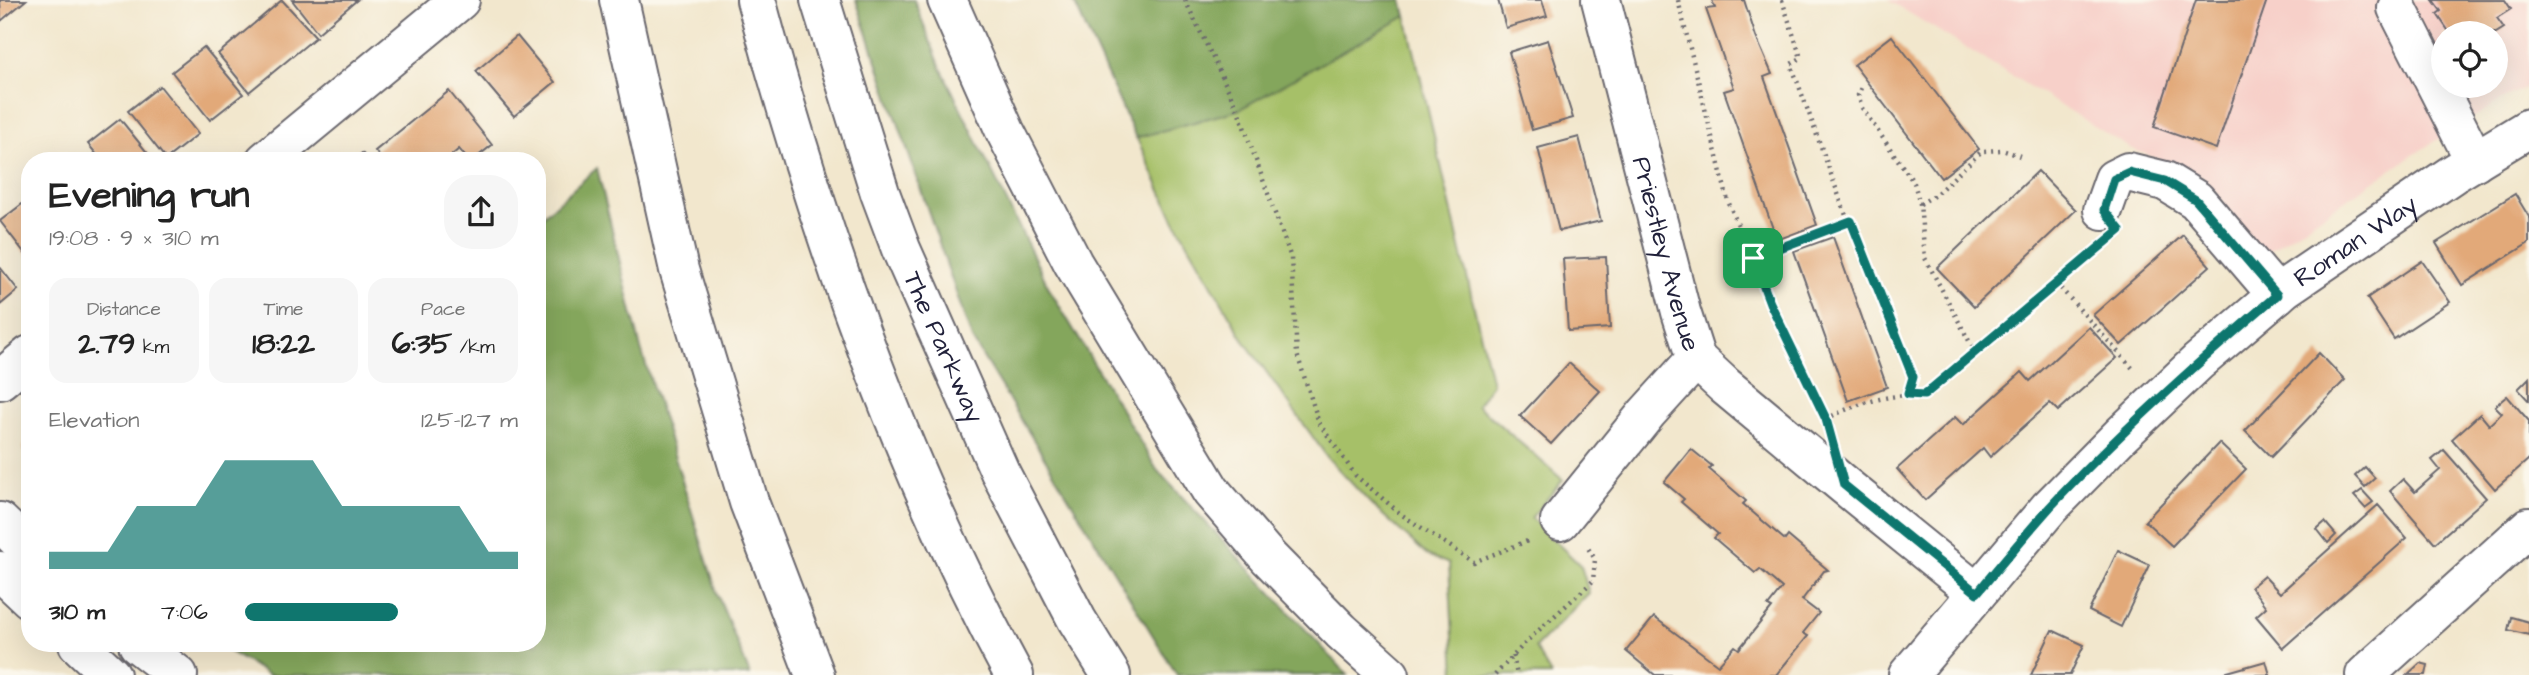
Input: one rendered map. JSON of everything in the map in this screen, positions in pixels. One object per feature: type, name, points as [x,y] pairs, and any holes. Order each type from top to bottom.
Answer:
[{"type":"main road","points":[[276,152],[460,0]]},
{"type":"main road","points":[[619,0],[679,270],[749,502],[815,675]]},
{"type":"main road","points":[[756,0],[825,227],[885,399],[975,603],[1014,675]]},
{"type":"main road","name":"The Parkway","points":[[820,0],[880,193],[901,249],[999,472],[1077,620],[1111,675]]},
{"type":"main road","points":[[947,0],[1005,131],[1073,263],[1212,491],[1269,558],[1341,631],[1390,675]]},
{"type":"main road","name":"Priestley Avenue","points":[[1601,0],[1681,312],[1696,359],[1834,477],[1977,593]]},
{"type":"main road","points":[[2397,8],[2475,161]]},
{"type":"main road","name":"Roman Way","points":[[1908,675],[2049,508],[2198,362],[2277,295],[2442,181],[2529,128]]},
{"type":"main road","points":[[2104,210],[2114,179],[2129,172],[2165,181],[2196,200],[2277,295]]},
{"type":"main road","points":[[1560,521],[1647,413],[1696,359]]},
{"type":"main road","points":[[0,380],[21,362]]},
{"type":"main road","points":[[0,522],[21,542]]},
{"type":"main road","points":[[2365,675],[2529,527]]},
{"type":"main road","points":[[0,571],[21,591]]},
{"type":"main road","points":[[87,652],[111,675]]},
{"type":"main road","points":[[148,652],[177,675]]},
{"type":"path","points":[[1185,0],[1238,110],[1291,258],[1297,354],[1319,423],[1356,476],[1402,515],[1474,562],[1546,533],[1560,521],[1589,547],[1595,559],[1593,581],[1495,675]]},
{"type":"path","points":[[1678,0],[1728,201],[1770,303],[1826,419],[1829,432]]},
{"type":"path","points":[[1782,0],[1801,58],[1791,64],[1848,221],[1851,221],[1913,377],[1908,394]]},
{"type":"path","points":[[1861,88],[1858,95],[1861,108],[1914,183],[1920,204],[1925,258],[1975,352]]},
{"type":"path","points":[[1920,204],[1935,195],[1982,151],[2002,149],[2020,156]]},
{"type":"path","points":[[1826,419],[1850,406],[1908,394],[1924,395],[2120,230],[2104,210]]},
{"type":"path","points":[[1753,258],[1848,221]]},
{"type":"path","points":[[2056,283],[2159,398]]},
{"type":"path","points":[[1513,656],[1517,675]]},
{"type":"shaded area","points":[[1888,0],[2529,0],[2529,86],[2508,96],[2508,21],[2431,21],[2431,98],[2504,98],[2264,254],[2203,177],[2130,148]]},
{"type":"green space","points":[[856,0],[914,0],[941,68],[1050,290],[1157,470],[1348,675],[1177,675],[972,339]]},
{"type":"green space","points":[[1073,0],[1406,16],[1492,384],[1477,405],[1563,480],[1531,518],[1581,566],[1589,593],[1535,648],[1551,675],[1455,675],[1449,564],[1427,555],[1372,505],[1328,458],[1245,342],[1174,219]]},
{"type":"green space","points":[[1073,0],[1402,0],[1406,16],[1238,110],[1136,138]]},
{"type":"green space","points":[[597,168],[641,349],[718,596],[750,675],[269,675],[230,652],[546,652],[546,213]]},
{"type":"building","points":[[0,0],[26,0],[1,21]]},
{"type":"building","points":[[282,0],[316,37],[249,92],[218,54]]},
{"type":"building","points":[[292,0],[357,0],[318,33]]},
{"type":"building","points":[[1498,0],[1542,0],[1547,16],[1506,28]]},
{"type":"building","points":[[1712,0],[1744,0],[1772,74],[1764,77],[1817,225],[1777,240],[1724,91],[1734,88],[1706,9],[1715,8]]},
{"type":"building","points":[[2196,0],[2267,0],[2216,149],[2154,127]]},
{"type":"building","points":[[2433,0],[2505,0],[2511,9],[2497,18],[2499,21],[2442,21],[2437,14],[2441,11]]},
{"type":"building","points":[[517,36],[555,82],[514,116],[476,71]]},
{"type":"building","points":[[1892,36],[1979,149],[1941,178],[1854,65]]},
{"type":"building","points":[[1548,40],[1573,118],[1532,130],[1509,52]]},
{"type":"building","points":[[204,47],[243,94],[210,120],[172,72]]},
{"type":"building","points":[[160,86],[198,134],[175,152],[160,152],[128,111]]},
{"type":"building","points":[[449,91],[492,145],[483,152],[462,152],[459,149],[456,152],[375,151]]},
{"type":"building","points":[[120,119],[147,152],[95,152],[88,144]]},
{"type":"building","points":[[1579,137],[1601,221],[1559,231],[1538,148]]},
{"type":"building","points":[[2038,171],[2076,210],[1974,307],[1937,268]]},
{"type":"building","points":[[2515,194],[2529,217],[2529,243],[2462,285],[2436,243]]},
{"type":"building","points":[[21,205],[21,248],[0,221]]},
{"type":"building","points":[[2183,235],[2210,266],[2121,345],[2093,315]]},
{"type":"building","points":[[1833,237],[1887,387],[1848,401],[1794,251]]},
{"type":"building","points":[[1606,257],[1610,328],[1568,331],[1563,259]]},
{"type":"building","points":[[2422,261],[2450,302],[2394,339],[2367,298]]},
{"type":"building","points":[[0,267],[18,290],[0,305]]},
{"type":"building","points":[[2089,327],[2117,358],[2058,411],[2050,403],[1990,457],[1983,448],[1925,500],[1897,469],[1955,417],[1963,425],[2022,372],[2030,381]]},
{"type":"building","points":[[2319,353],[2345,380],[2271,457],[2245,431]]},
{"type":"building","points":[[1569,363],[1600,391],[1551,444],[1520,416]]},
{"type":"building","points":[[2529,378],[2529,401],[2518,389]]},
{"type":"building","points":[[2507,396],[2529,421],[2529,459],[2495,489],[2452,439],[2480,414],[2489,425],[2502,413],[2495,406]]},
{"type":"building","points":[[2219,443],[2246,469],[2172,546],[2145,521]]},
{"type":"building","points":[[1691,449],[1712,466],[1709,469],[1746,501],[1743,504],[1785,540],[1788,536],[1828,570],[1824,571],[1802,600],[1819,613],[1803,633],[1808,636],[1776,675],[1655,675],[1626,651],[1654,617],[1718,665],[1735,646],[1739,649],[1772,608],[1768,606],[1782,588],[1760,569],[1755,573],[1714,538],[1718,534],[1681,502],[1684,499],[1664,482]]},
{"type":"building","points":[[2444,450],[2486,498],[2435,543],[2390,491],[2403,479],[2415,492],[2440,470],[2432,460]]},
{"type":"building","points":[[2365,467],[2375,478],[2365,487],[2355,476]]},
{"type":"building","points":[[2362,490],[2373,502],[2365,508],[2354,496]]},
{"type":"building","points":[[2378,505],[2407,538],[2283,648],[2256,616],[2266,607],[2251,587],[2264,576],[2280,593]]},
{"type":"building","points":[[2325,522],[2336,535],[2328,543],[2317,529]]},
{"type":"building","points":[[2118,550],[2150,565],[2121,627],[2089,611]]},
{"type":"building","points":[[2511,617],[2529,622],[2529,635],[2508,630]]},
{"type":"building","points":[[2052,630],[2084,645],[2070,675],[2031,675]]},
{"type":"building","points":[[2266,661],[2270,675],[2224,673]]},
{"type":"building","points":[[2420,663],[2428,665],[2426,675],[2407,675]]},
{"type":"route","points":[[2129,172],[2165,181],[2196,200],[2277,295],[2198,362],[2121,435],[2049,508],[1977,593],[1844,485],[1826,419],[1770,303],[1753,258],[1851,221],[1913,377],[1908,394],[1924,395],[2120,230],[2104,210],[2114,179],[2129,172]]}]
